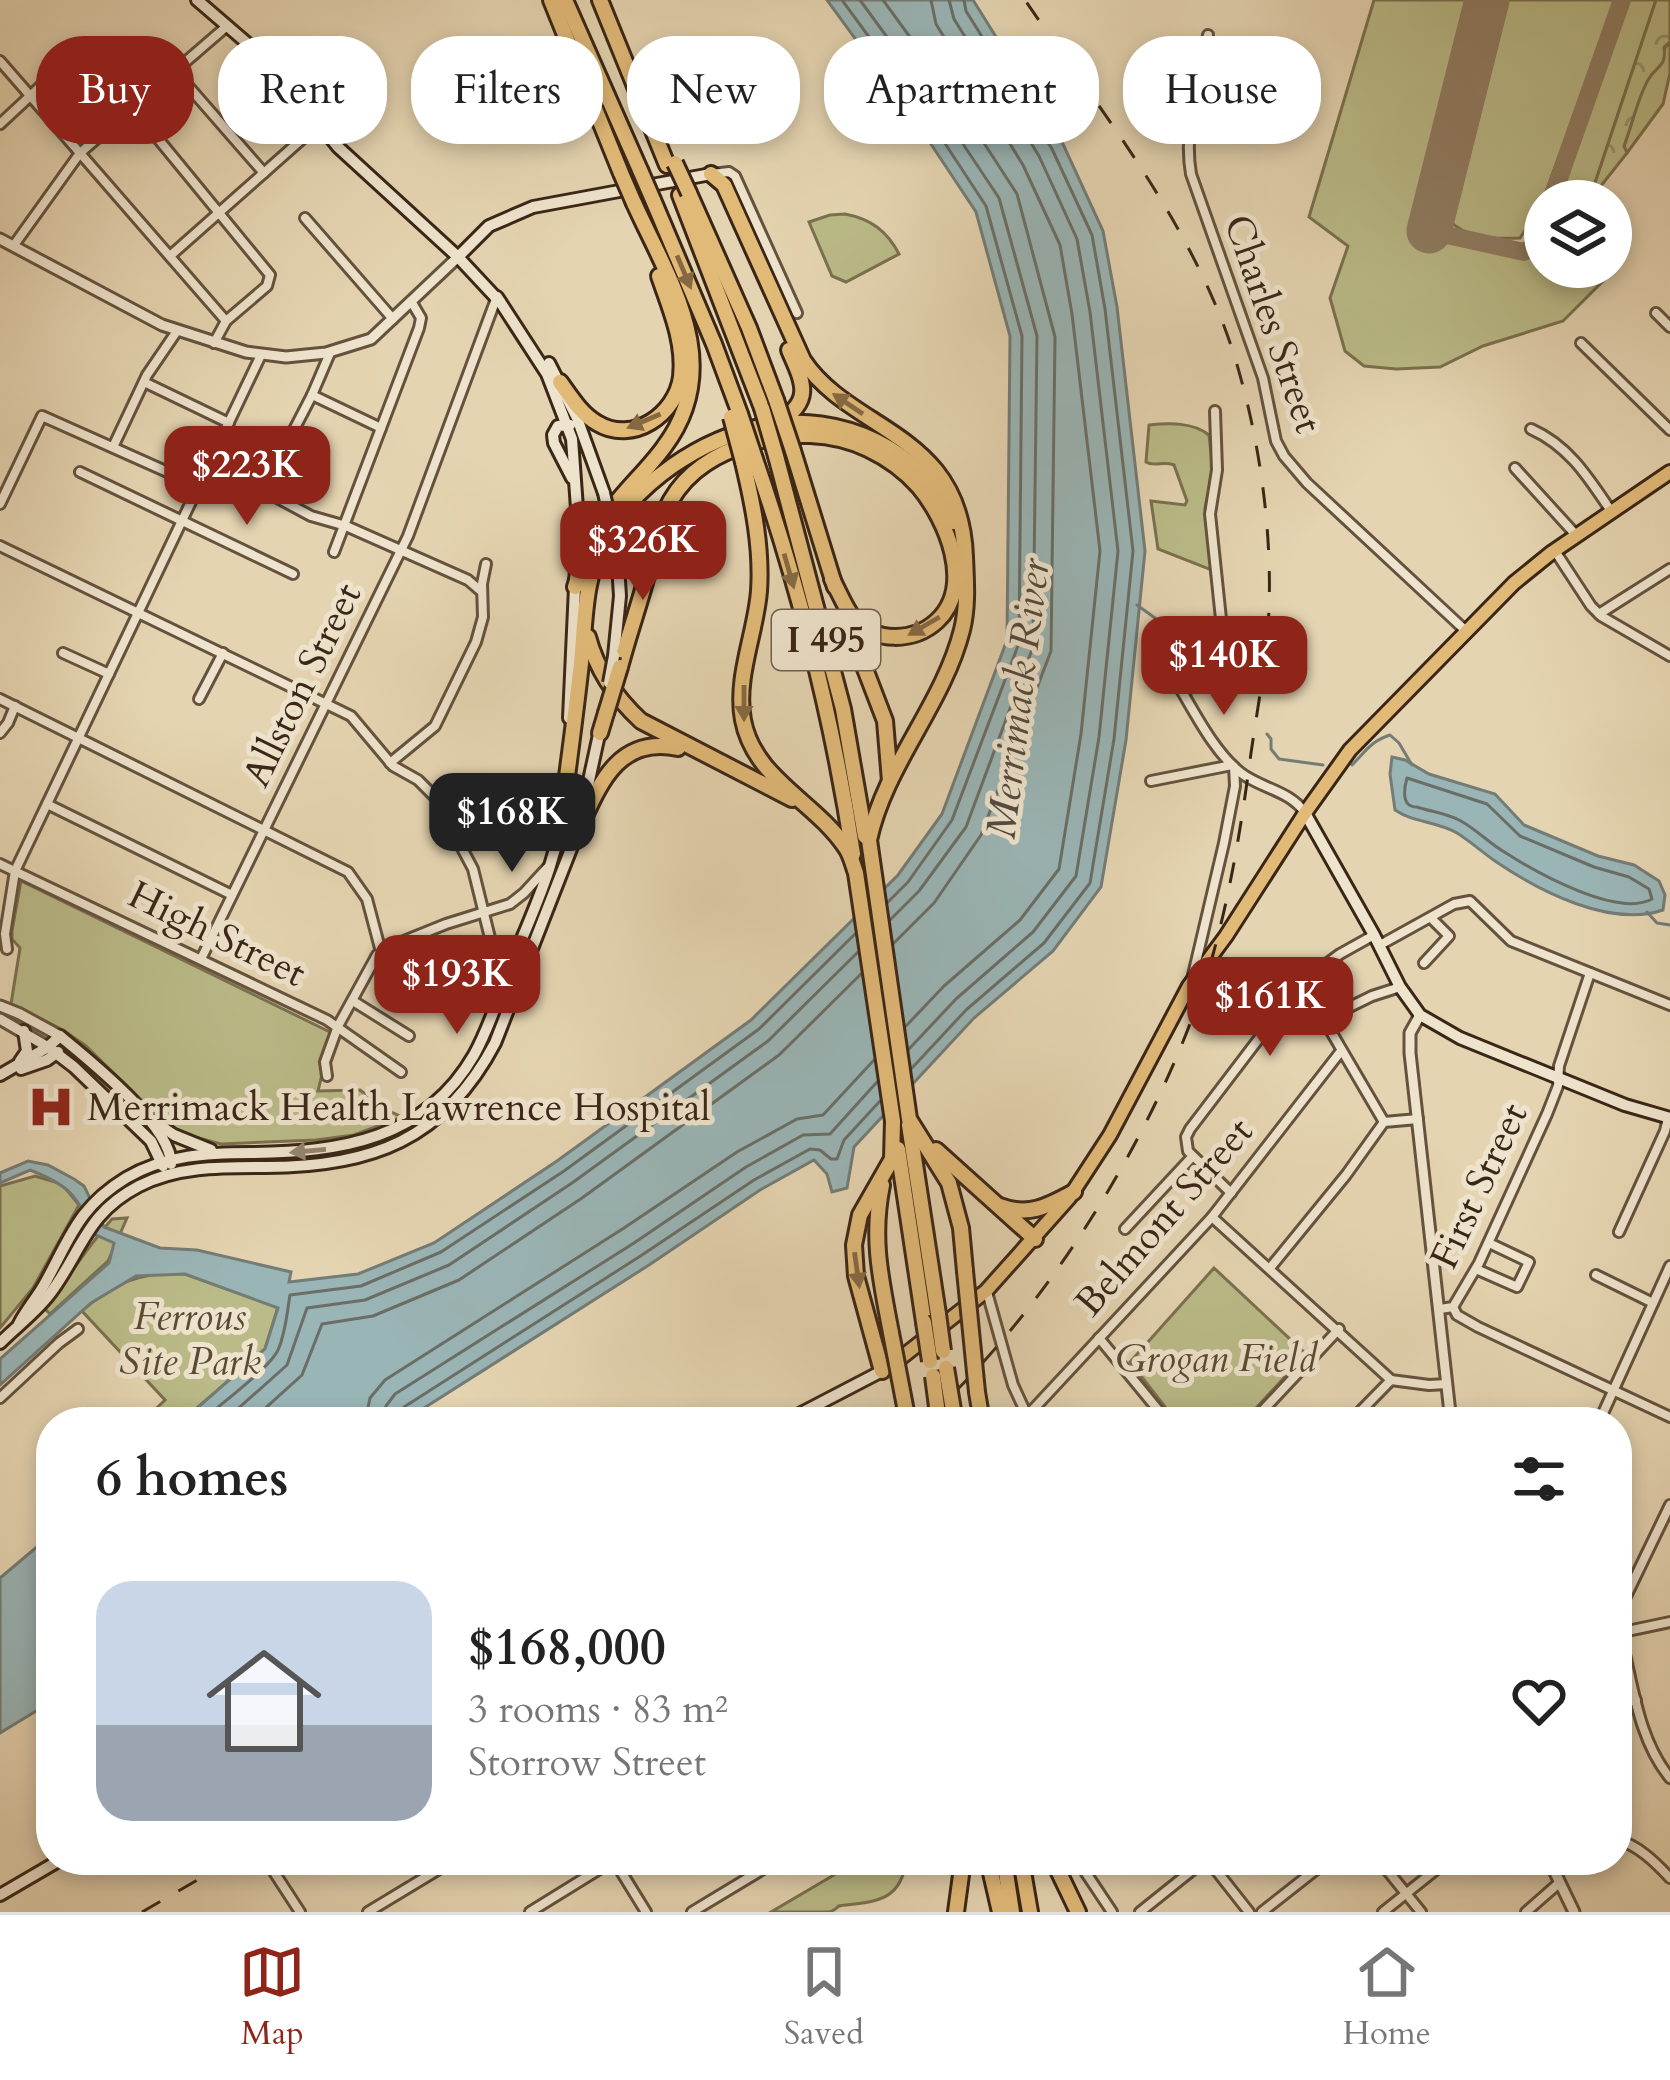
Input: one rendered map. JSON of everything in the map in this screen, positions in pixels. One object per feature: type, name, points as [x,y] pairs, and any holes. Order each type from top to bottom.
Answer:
[{"type":"highway","points":[[551,0],[683,310],[693,367],[680,420],[666,446],[606,515],[574,587]]},
{"type":"highway","name":"I 495","points":[[566,0],[714,344],[808,638],[836,755],[908,1168],[938,1364],[939,1407]]},
{"type":"highway","name":"I 495","points":[[600,0],[769,404],[776,456],[844,709],[864,826],[908,1168]]},
{"type":"highway","points":[[711,174],[802,381],[799,406],[773,424]]},
{"type":"highway","points":[[711,174],[724,185],[813,375],[918,452],[953,500],[965,539],[966,604],[955,654],[890,781],[869,840],[901,1120],[892,1159],[860,1215],[854,1245],[856,1276],[882,1371],[986,1291],[1074,1192],[1110,1135],[1189,986],[1360,738],[1512,585],[1670,472]]},
{"type":"highway","points":[[560,382],[579,408],[605,428],[643,426],[661,416],[675,398],[681,351],[676,326],[634,203]]},
{"type":"highway","points":[[769,404],[793,451],[832,579],[885,721],[890,781]]},
{"type":"highway","points":[[564,799],[595,559],[619,518],[643,491],[704,447],[773,424],[811,424],[865,435],[907,460],[934,489],[949,512],[964,555]]},
{"type":"highway","points":[[600,733],[617,661],[666,509],[689,476],[721,453],[780,436],[831,437],[881,456],[918,486],[941,521],[954,567],[953,594],[936,622],[909,636],[872,632],[852,617],[832,579]]},
{"type":"highway","points":[[749,461],[759,588],[743,721],[752,746],[763,764],[848,850],[901,1120],[1035,1239]]},
{"type":"highway","points":[[586,614],[595,660],[622,703],[641,721],[809,810]]},
{"type":"highway","points":[[578,831],[603,778],[619,760],[649,747],[700,752]]},
{"type":"highway","points":[[921,1138],[949,1183],[961,1228],[980,1407]]},
{"type":"highway","points":[[884,1174],[875,1241],[905,1407]]},
{"type":"highway","points":[[992,1202],[1031,1212],[1074,1192]]},
{"type":"highway","name":"I 495","points":[[938,1364],[951,1407]]},
{"type":"highway","points":[[956,1912],[961,1875]]},
{"type":"highway","points":[[991,1875],[1000,1912]]},
{"type":"highway","points":[[1006,1875],[1012,1912]]},
{"type":"highway","points":[[1026,1875],[1030,1912]]},
{"type":"highway","points":[[1060,1875],[1078,1912]]},
{"type":"main road","points":[[197,0],[238,36]]},
{"type":"main road","points":[[338,144],[497,297],[560,382],[604,493],[617,550],[617,661]]},
{"type":"main road","points":[[458,257],[489,226],[532,207],[711,174]]},
{"type":"main road","points":[[167,1165],[208,1168],[356,1160],[422,1131],[455,1102],[485,1063],[559,838],[578,495],[567,423],[547,374],[497,297]]},
{"type":"main road","points":[[567,423],[585,440]]},
{"type":"main road","points":[[567,423],[554,430],[554,443],[578,495]]},
{"type":"main road","points":[[0,1342],[19,1324],[64,1258],[80,1218],[167,1165],[220,1153],[281,1153],[368,1140],[409,1121],[448,1089],[473,1056],[578,831],[600,733]]},
{"type":"main road","points":[[1305,813],[1420,1015],[1456,1037],[1669,1118]]},
{"type":"main road","points":[[6,1073],[27,1051],[24,1031]]},
{"type":"main road","points":[[6,1073],[52,1050],[63,1039],[174,1135],[220,1153]]},
{"type":"main road","points":[[52,1050],[151,1141],[167,1165]]},
{"type":"main road","points":[[147,1115],[162,1134],[167,1165]]},
{"type":"main road","points":[[813,1407],[882,1371]]},
{"type":"main road","points":[[0,1895],[36,1874]]},
{"type":"street","points":[[194,55],[227,26]]},
{"type":"street","name":"Charles Street","points":[[1208,35],[1188,149],[1190,175],[1263,378],[1276,441],[1307,483],[1466,631]]},
{"type":"street","points":[[0,61],[226,321]]},
{"type":"street","points":[[0,124],[36,90]]},
{"type":"street","points":[[194,93],[264,172]]},
{"type":"street","points":[[14,245],[90,144]]},
{"type":"street","points":[[162,144],[267,268],[271,281],[226,321],[214,343]]},
{"type":"street","points":[[170,256],[297,144]]},
{"type":"street","points":[[711,174],[735,176],[797,314]]},
{"type":"street","points":[[305,218],[393,319]]},
{"type":"street","points":[[0,238],[178,331],[261,355],[286,357],[365,342],[458,257]]},
{"type":"street","name":"Allston Street","points":[[201,959],[401,550],[497,297]]},
{"type":"street","points":[[334,552],[421,322],[412,301]]},
{"type":"street","points":[[1656,314],[1670,327]]},
{"type":"street","points":[[112,447],[143,382],[178,331]]},
{"type":"street","points":[[1581,343],[1670,430]]},
{"type":"street","points":[[330,352],[268,482],[272,496],[311,517],[346,526],[468,580],[482,592]]},
{"type":"street","points":[[7,949],[5,902],[15,871],[261,355]]},
{"type":"street","points":[[143,382],[229,423]]},
{"type":"street","points":[[312,395],[381,428]]},
{"type":"street","points":[[1184,692],[1204,678],[1223,638],[1210,514],[1217,461],[1215,411]]},
{"type":"street","points":[[0,504],[41,416],[199,486]]},
{"type":"street","points":[[1531,429],[1573,457],[1611,511]]},
{"type":"street","points":[[220,442],[276,464]]},
{"type":"street","points":[[1515,468],[1577,536]]},
{"type":"street","points":[[80,472],[293,574]]},
{"type":"street","points":[[0,546],[355,720],[390,763],[435,797],[473,869],[493,944],[519,963]]},
{"type":"street","points":[[1555,551],[1599,614],[1670,656]]},
{"type":"street","points":[[390,763],[438,721],[479,634],[486,565]]},
{"type":"street","points":[[1599,614],[1670,569]]},
{"type":"street","points":[[1154,646],[1211,738],[1243,775],[1299,804],[1305,813]]},
{"type":"street","points":[[63,653],[109,674]]},
{"type":"street","points":[[199,699],[223,653]]},
{"type":"street","points":[[0,699],[339,867],[355,879],[367,899],[381,952]]},
{"type":"street","points":[[0,733],[15,706]]},
{"type":"street","points":[[1151,781],[1234,765]]},
{"type":"street","points":[[1189,986],[1224,843],[1235,786],[1234,765]]},
{"type":"street","points":[[47,804],[232,895]]},
{"type":"street","points":[[327,1076],[326,1062],[338,1026],[381,952],[509,904],[552,860]]},
{"type":"street","name":"High Street","points":[[0,864],[338,1026],[400,1072]]},
{"type":"street","points":[[1231,1193],[1192,1157],[1186,1145],[1190,1130],[1302,982],[1326,964],[1460,901],[1470,901],[1511,941],[1670,1005]]},
{"type":"street","points":[[1424,963],[1449,936],[1431,918]]},
{"type":"street","name":"First Street","points":[[1440,1309],[1453,1307],[1490,1243],[1558,1086],[1559,1066],[1590,973]]},
{"type":"street","points":[[1302,982],[1384,1122]]},
{"type":"street","points":[[1323,1020],[1400,987]]},
{"type":"street","points":[[353,1001],[409,1036]]},
{"type":"street","points":[[0,1006],[63,1039]]},
{"type":"street","points":[[1420,1015],[1410,1033],[1449,1407]]},
{"type":"street","points":[[0,1018],[52,1050]]},
{"type":"street","name":"Belmont Street","points":[[1039,1407],[1212,1216],[1341,1051]]},
{"type":"street","points":[[1619,1232],[1669,1118]]},
{"type":"street","points":[[1270,1268],[1384,1122],[1418,1119]]},
{"type":"street","points":[[1125,1229],[1192,1157]]},
{"type":"street","points":[[1212,1216],[1391,1380],[1447,1384]]},
{"type":"street","points":[[1476,1269],[1517,1287],[1528,1262],[1490,1243]]},
{"type":"street","points":[[1606,1407],[1670,1266]]},
{"type":"street","points":[[1596,1275],[1653,1304]]},
{"type":"street","points":[[986,1291],[1023,1407]]},
{"type":"street","points":[[1453,1307],[1457,1315],[1490,1333],[1670,1417]]},
{"type":"street","points":[[0,1398],[78,1329]]},
{"type":"street","points":[[1266,1407],[1339,1329]]},
{"type":"street","points":[[1099,1338],[1156,1407]]},
{"type":"street","points":[[1364,1407],[1391,1380]]},
{"type":"street","points":[[1632,1584],[1670,1505]]},
{"type":"street","points":[[1632,1631],[1670,1622]]},
{"type":"street","points":[[1632,1685],[1643,1731],[1668,1772]]},
{"type":"street","points":[[1632,1701],[1636,1700]]},
{"type":"street","points":[[1632,1846],[1670,1878]]},
{"type":"street","points":[[276,1875],[300,1912]]},
{"type":"street","points":[[368,1912],[429,1875]]},
{"type":"street","points":[[530,1912],[590,1875]]},
{"type":"street","points":[[623,1875],[646,1912]]},
{"type":"street","points":[[692,1912],[753,1875]]},
{"type":"street","points":[[1092,1875],[1112,1912]]},
{"type":"street","points":[[1142,1911],[1188,1875]]},
{"type":"street","points":[[1219,1875],[1249,1912]]},
{"type":"street","points":[[1262,1912],[1309,1875]]},
{"type":"street","points":[[1391,1875],[1420,1912]]},
{"type":"street","points":[[1383,1912],[1429,1875]]},
{"type":"street","points":[[1556,1875],[1574,1912]]},
{"type":"street","points":[[1526,1912],[1559,1883]]},
{"type":"green space","points":[[1374,0],[1470,0],[1411,231],[1524,256],[1524,288],[1596,288],[1563,321],[1483,346],[1440,367],[1364,366],[1345,351],[1330,298],[1348,246],[1309,217]]},
{"type":"green space","points":[[1503,0],[1616,0],[1550,180],[1524,180],[1520,238],[1472,234],[1448,219]]},
{"type":"green space","points":[[1627,0],[1656,0],[1596,180],[1563,180]]},
{"type":"green space","points":[[1656,0],[1670,0],[1670,42],[1641,96],[1624,146],[1627,153],[1606,180],[1596,180]]},
{"type":"green space","points":[[1670,42],[1663,104],[1627,153],[1624,146],[1642,91]]},
{"type":"green space","points":[[845,214],[877,227],[899,254],[846,282],[832,276],[809,222]]},
{"type":"green space","points":[[1149,425],[1188,426],[1209,435],[1213,471],[1205,508],[1214,571],[1158,549],[1151,501],[1185,505],[1187,501],[1174,465],[1146,462]]},
{"type":"green space","points":[[21,881],[332,1033],[318,1091],[360,1090],[402,1117],[354,1135],[221,1144],[187,1135],[162,1121],[86,1046],[11,1004],[20,948],[12,931]]},
{"type":"green space","points":[[35,1176],[62,1184],[79,1205],[33,1288],[0,1328],[0,1186]]},
{"type":"green space","points":[[127,1218],[108,1261],[50,1314],[44,1308],[103,1230],[112,1219]]},
{"type":"green space","name":"Grogan Field","points":[[1214,1268],[1306,1354],[1257,1407],[1165,1407],[1130,1362]]},
{"type":"green space","name":"Ferrous Site Park","points":[[185,1274],[278,1307],[265,1349],[198,1407],[158,1407],[165,1400],[82,1311],[121,1284],[141,1277]]},
{"type":"green space","points":[[834,1875],[903,1875],[887,1896],[869,1902],[829,1912],[771,1912]]},
{"type":"water","points":[[827,0],[973,0],[996,36],[853,36]]},
{"type":"water","name":"Merrimack River","points":[[931,144],[1063,144],[1103,231],[1117,307],[1145,551],[1126,740],[1101,887],[1053,951],[974,1018],[854,1147],[847,1188],[832,1192],[827,1174],[814,1160],[760,1190],[426,1407],[198,1407],[265,1349],[278,1308],[185,1274],[136,1276],[91,1303],[0,1385],[0,1359],[109,1263],[114,1243],[94,1234],[77,1201],[54,1181],[30,1170],[0,1183],[0,1173],[28,1161],[48,1165],[84,1186],[104,1227],[160,1248],[197,1250],[291,1272],[289,1282],[358,1274],[434,1243],[557,1161],[751,1020],[898,875],[942,814],[1007,640],[1010,336],[976,212]]},
{"type":"water","points":[[1392,757],[1495,794],[1524,825],[1598,856],[1634,865],[1659,881],[1665,895],[1663,910],[1621,914],[1576,903],[1513,872],[1457,833],[1402,814],[1395,810]]},
{"type":"water","points":[[36,1548],[36,1711],[0,1733],[0,1578]]},
{"type":"waterway","points":[[1137,605],[1155,618]]},
{"type":"waterway","points":[[1267,734],[1279,759],[1323,765]]},
{"type":"waterway","points":[[1352,765],[1390,735],[1412,765]]},
{"type":"waterway","points":[[1647,912],[1657,923],[1670,925]]},
{"type":"taxiway","points":[[1558,180],[1622,0]]},
{"type":"taxiway","points":[[1429,231],[1524,252]]},
{"type":"runway","points":[[1429,231],[1487,0]]},
{"type":"railway","points":[[938,1407],[1015,1325],[1098,1208],[1134,1146],[1192,1019],[1212,958],[1235,856],[1268,627],[1268,546],[1257,450],[1235,358],[1217,309],[1144,172],[1025,0]]},
{"type":"railway","points":[[142,1912],[206,1875]]},
{"type":"place","name":"Merrimack Health Lawrence Hospital","points":[[51,1107]]}]
